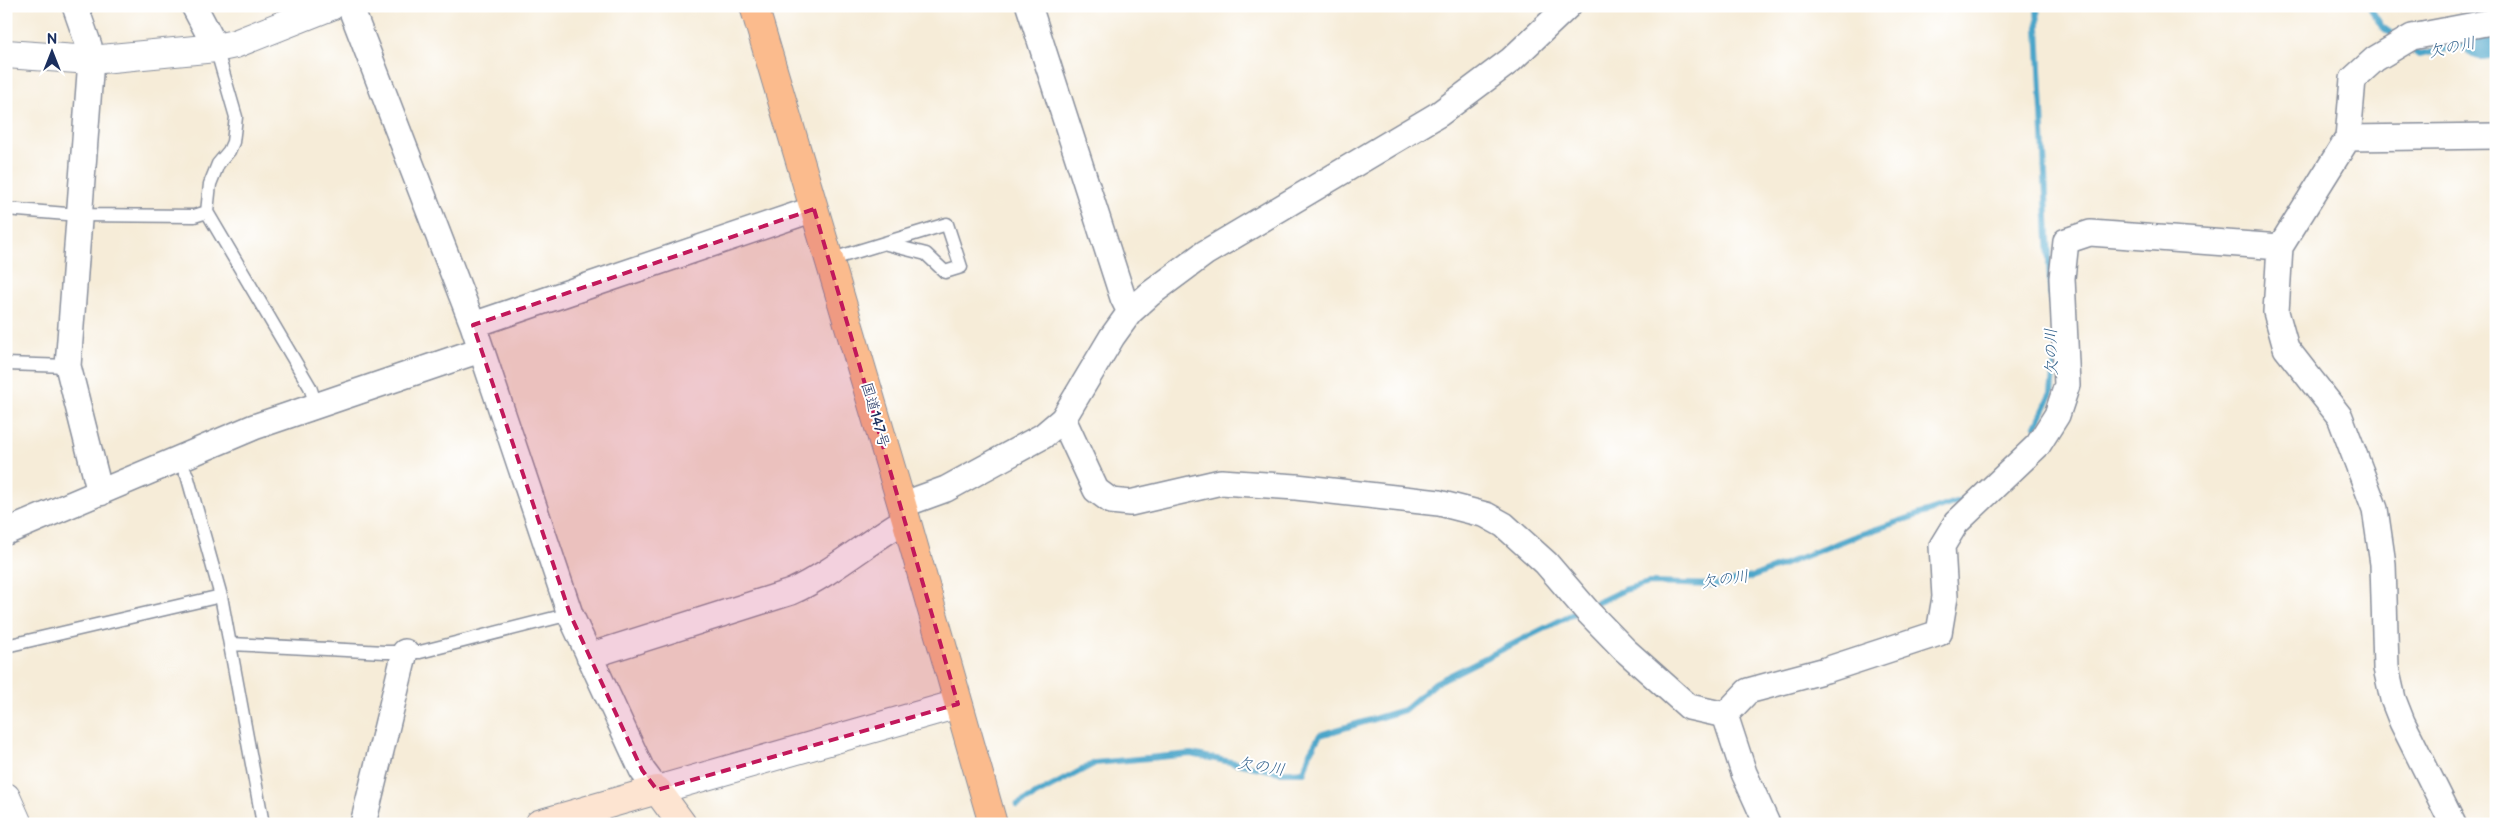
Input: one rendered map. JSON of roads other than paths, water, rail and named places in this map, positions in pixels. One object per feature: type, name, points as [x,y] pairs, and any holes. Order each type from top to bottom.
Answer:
[{"type":"highway","name":"国道147号","points":[[754,6],[993,824]]},
{"type":"main road","points":[[539,824],[657,790],[682,824]]},
{"type":"street","points":[[75,6],[91,60],[68,366],[100,493]]},
{"type":"street","points":[[194,6],[216,48]]},
{"type":"street","points":[[6,54],[91,60],[216,48],[235,44],[331,6]]},
{"type":"street","points":[[350,6],[473,324],[480,350],[570,614],[642,770],[657,790],[958,704]]},
{"type":"street","points":[[1029,6],[1120,289],[1126,307],[1130,312]]},
{"type":"street","points":[[589,656],[791,592],[812,582],[872,539],[903,512],[1043,436],[1063,419],[1112,337],[1130,312],[1150,294],[1205,252],[1439,114],[1511,60],[1568,6]]},
{"type":"street","points":[[2453,824],[2402,722],[2393,699],[2386,668],[2383,564],[2375,509],[2340,416],[2286,348],[2276,312],[2280,247],[2348,138],[2353,79],[2375,58],[2403,43],[2496,21]]},
{"type":"street","points":[[2348,138],[2496,136]]},
{"type":"street","points":[[473,324],[814,209]]},
{"type":"street","points":[[1725,715],[1748,691],[1826,670],[1939,632],[1945,597],[1942,546],[1956,523],[2038,446],[2057,415],[2068,385],[2062,278],[2066,241],[2090,232],[2280,247]]},
{"type":"street","points":[[6,532],[254,427],[480,350]]},
{"type":"street","points":[[1063,419],[1096,490],[1111,500],[1130,503],[1221,482],[1296,487],[1439,503],[1486,515],[1504,525],[1546,563],[1589,613],[1625,650],[1689,707],[1725,715]]},
{"type":"street","points":[[363,824],[405,652]]},
{"type":"street","points":[[1725,715],[1744,773],[1767,824]]},
{"type":"street","points":[[6,797],[18,824]]},
{"type":"lane","points":[[216,48],[236,117],[236,128],[229,151],[218,164],[210,184],[207,212],[310,386],[316,405]]},
{"type":"lane","points":[[6,209],[79,215],[194,216],[207,212]]},
{"type":"lane","points":[[829,260],[947,224],[961,267],[945,272],[926,254],[886,244]]},
{"type":"lane","points":[[6,364],[68,366]]},
{"type":"lane","points":[[178,460],[188,475],[221,596],[263,824]]},
{"type":"lane","points":[[6,646],[221,596]]},
{"type":"lane","points":[[231,644],[420,652],[570,614]]},
{"type":"waterway","name":"欠の川","points":[[2037,6],[2051,302]]},
{"type":"waterway","name":"欠の川","points":[[2369,6],[2382,27],[2398,38]]},
{"type":"waterway","name":"欠の川","points":[[2482,41],[2496,39]]},
{"type":"waterway","name":"欠の川","points":[[2407,46],[2419,55],[2482,41]]},
{"type":"waterway","name":"欠の川","points":[[2036,426],[2051,394],[2054,365]]},
{"type":"waterway","name":"欠の川","points":[[1590,606],[1624,590],[1649,583],[1715,585],[1752,577],[1853,537],[1965,499]]},
{"type":"waterway","name":"欠の川","points":[[1017,805],[1095,763],[1191,754],[1280,772],[1304,772],[1310,752],[1320,735],[1404,710],[1435,683],[1581,610]]}]
